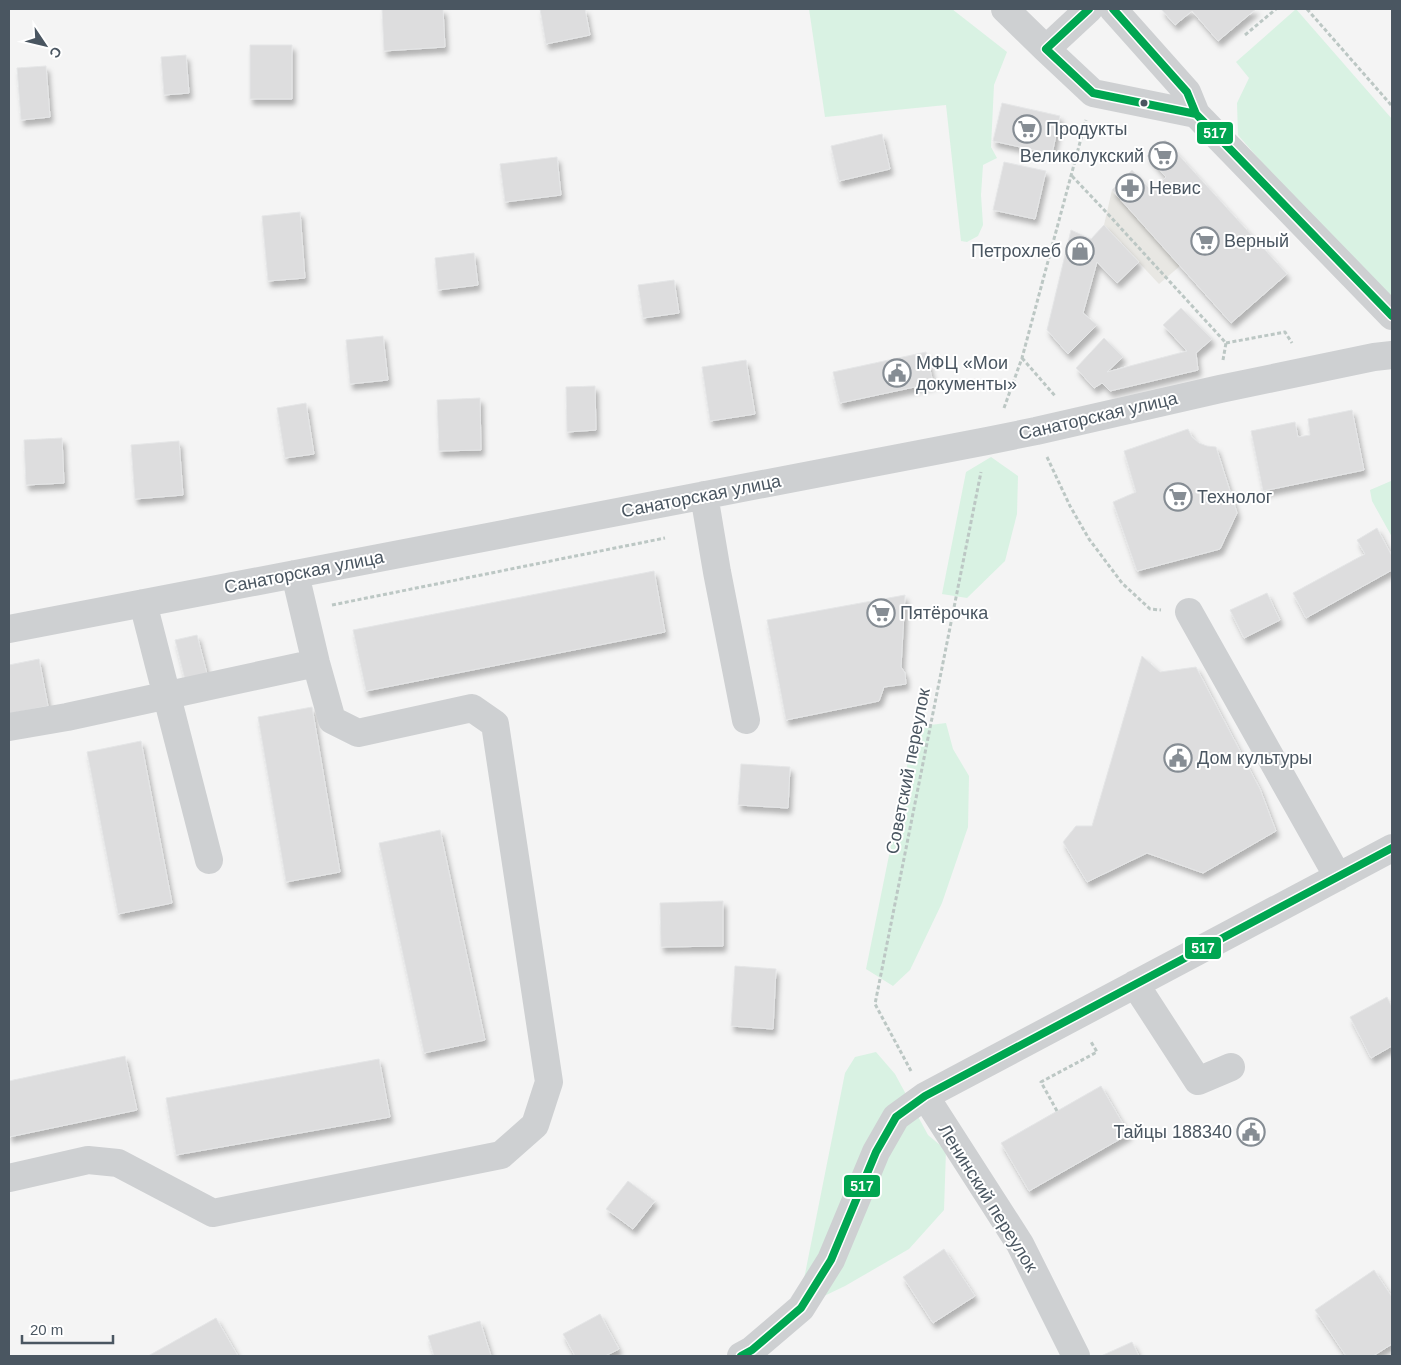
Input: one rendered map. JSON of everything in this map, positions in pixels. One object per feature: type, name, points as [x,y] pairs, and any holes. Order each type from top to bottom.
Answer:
[{"type":"street","points":[[1005,9],[1093,93],[1196,114]]},
{"type":"street","points":[[1046,49],[1089,9]]},
{"type":"street","points":[[1113,9],[1187,92],[1196,114],[1392,316]]},
{"type":"street","name":"Санаторская улица","points":[[9,629],[988,441],[1220,389],[1374,357],[1392,356]]},
{"type":"street","points":[[704,495],[746,720]]},
{"type":"street","points":[[9,1178],[88,1160],[118,1163],[213,1212],[501,1155],[535,1125],[549,1082],[495,724],[472,708],[358,733],[332,720],[295,574]]},
{"type":"street","points":[[144,603],[209,860]]},
{"type":"street","points":[[1189,612],[1338,877]]},
{"type":"street","points":[[9,727],[67,717],[316,662]]},
{"type":"street","points":[[741,1356],[752,1350],[801,1308],[831,1260],[876,1152],[896,1117],[925,1096],[1392,848]]},
{"type":"street","points":[[1135,984],[1198,1081],[1231,1067]]},
{"type":"street","name":"Ленинский переулок","points":[[925,1096],[1020,1244],[1076,1356]]},
{"type":"path","points":[[1245,35],[1276,9]]},
{"type":"path","points":[[1307,9],[1392,106]]},
{"type":"path","name":"Советский переулок","points":[[925,1096],[875,1004],[988,441],[1001,416],[1022,358],[1093,93]]},
{"type":"path","points":[[1072,176],[1226,343],[1220,389]]},
{"type":"path","points":[[1226,343],[1285,332],[1309,371]]},
{"type":"path","points":[[1022,358],[1077,422]]},
{"type":"path","points":[[1036,431],[1075,514],[1089,539],[1122,583],[1150,609],[1189,612]]},
{"type":"path","points":[[304,610],[665,538]]},
{"type":"path","points":[[1057,1111],[1041,1082],[1097,1052],[1077,1015]]},
{"type":"shaded area","points":[[1112,190],[1180,266],[1159,284],[1104,225]]},
{"type":"green space","points":[[809,9],[952,9],[1007,52],[994,85],[991,147],[997,158],[983,165],[981,195],[983,225],[978,236],[967,242],[961,241],[946,105],[825,117]]},
{"type":"green space","points":[[1296,9],[1392,119],[1392,301],[1238,135],[1237,103],[1249,78],[1236,62]]},
{"type":"green space","points":[[991,457],[1018,476],[1017,514],[1005,561],[967,598],[942,594],[966,472]]},
{"type":"green space","points":[[1391,481],[1392,537],[1372,501],[1370,490]]},
{"type":"green space","points":[[946,723],[953,749],[969,776],[968,827],[942,903],[910,970],[893,986],[866,969],[915,727]]},
{"type":"green space","points":[[876,1052],[895,1074],[928,1135],[946,1150],[944,1210],[909,1249],[822,1297],[804,1279],[845,1073],[855,1057]]},
{"type":"building","points":[[382,9],[443,9],[445,47],[384,51]]},
{"type":"building","points":[[540,9],[585,9],[590,35],[546,44]]},
{"type":"building","points":[[1161,9],[1256,9],[1218,41],[1192,11],[1175,25]]},
{"type":"building","points":[[250,45],[292,45],[292,99],[250,99]]},
{"type":"building","points":[[186,55],[189,93],[164,95],[161,57]]},
{"type":"building","points":[[46,66],[50,117],[21,120],[17,68]]},
{"type":"building","name":"Продукты","points":[[1002,103],[1060,116],[1052,154],[993,141]]},
{"type":"building","points":[[882,134],[890,169],[839,181],[831,146]]},
{"type":"building","points":[[1165,140],[1287,274],[1231,323],[1112,190],[1132,170],[1152,191],[1166,177],[1147,156]]},
{"type":"building","points":[[557,157],[561,195],[505,202],[500,164]]},
{"type":"building","name":"Продукты","points":[[1004,162],[1046,171],[1035,219],[993,210]]},
{"type":"building","points":[[300,212],[305,278],[268,281],[262,216]]},
{"type":"building","points":[[1104,225],[1139,262],[1117,283],[1097,262],[1083,313],[1097,325],[1068,354],[1047,330],[1071,230],[1091,239]]},
{"type":"building","points":[[474,253],[478,285],[438,290],[435,258]]},
{"type":"building","points":[[674,280],[679,313],[643,318],[638,285]]},
{"type":"building","points":[[1181,308],[1212,339],[1196,353],[1198,370],[1110,391],[1102,383],[1094,388],[1076,368],[1104,338],[1123,357],[1107,372],[1187,351],[1163,325]]},
{"type":"building","points":[[383,336],[388,380],[350,384],[346,340]]},
{"type":"building","points":[[926,352],[933,383],[840,403],[833,372]]},
{"type":"building","points":[[746,360],[755,414],[710,421],[702,367]]},
{"type":"building","points":[[595,386],[596,430],[567,432],[566,387]]},
{"type":"building","points":[[480,398],[481,450],[439,451],[437,400]]},
{"type":"building","points":[[306,403],[314,454],[285,458],[277,408]]},
{"type":"building","points":[[1352,410],[1364,470],[1263,491],[1251,431],[1295,422],[1298,437],[1310,435],[1308,419]]},
{"type":"building","name":"Технолог","points":[[1188,429],[1192,437],[1199,443],[1216,447],[1237,513],[1220,549],[1137,571],[1113,502],[1136,492],[1124,451]]},
{"type":"building","points":[[62,438],[64,483],[26,485],[24,440]]},
{"type":"building","points":[[179,441],[183,495],[135,499],[131,445]]},
{"type":"building","points":[[1377,528],[1392,556],[1392,570],[1306,618],[1293,593],[1365,554],[1357,540]]},
{"type":"building","points":[[654,571],[665,632],[366,691],[353,630]]},
{"type":"building","points":[[1267,593],[1280,620],[1244,638],[1230,610]]},
{"type":"building","points":[[905,595],[901,667],[905,673],[906,684],[884,687],[879,701],[786,720],[767,620]]},
{"type":"building","points":[[197,635],[207,674],[185,680],[175,640]]},
{"type":"building","name":"Дом культуры","points":[[1142,656],[1160,672],[1196,667],[1260,789],[1276,831],[1203,873],[1147,853],[1087,882],[1063,842],[1076,826],[1092,826]]},
{"type":"building","points":[[39,659],[48,706],[9,714],[9,665]]},
{"type":"building","points":[[312,707],[340,872],[286,882],[258,717]]},
{"type":"building","points":[[141,741],[172,903],[118,914],[87,752]]},
{"type":"building","points":[[741,764],[790,767],[788,808],[738,805]]},
{"type":"building","points":[[440,830],[485,1040],[424,1053],[379,843]]},
{"type":"building","points":[[723,901],[723,946],[661,947],[660,903]]},
{"type":"building","points":[[735,966],[776,969],[773,1029],[731,1026]]},
{"type":"building","points":[[1387,997],[1392,1007],[1392,1046],[1371,1058],[1350,1017]]},
{"type":"building","points":[[125,1056],[137,1110],[9,1137],[9,1081]]},
{"type":"building","points":[[379,1059],[390,1117],[176,1155],[166,1098]]},
{"type":"building","points":[[1101,1086],[1129,1134],[1029,1191],[1001,1143]]},
{"type":"building","points":[[628,1181],[655,1201],[633,1229],[606,1209]]},
{"type":"building","points":[[944,1249],[975,1296],[933,1323],[903,1277]]},
{"type":"building","points":[[1374,1270],[1392,1297],[1392,1344],[1373,1356],[1346,1356],[1315,1310]]},
{"type":"building","points":[[600,1314],[619,1349],[605,1356],[575,1356],[563,1334]]},
{"type":"building","points":[[216,1318],[238,1356],[148,1356]]},
{"type":"building","points":[[480,1321],[491,1356],[434,1356],[428,1336]]},
{"type":"building","points":[[1132,1342],[1139,1356],[1101,1356]]},
{"type":"transit line","name":"517","points":[[1089,9],[1046,49],[1093,93],[1196,114],[1392,316]]},
{"type":"transit line","name":"517","points":[[1113,9],[1187,92],[1196,114],[1213,131]]},
{"type":"transit line","name":"517","points":[[741,1356],[752,1350],[801,1308],[831,1260],[876,1152],[896,1117],[925,1096],[1392,848]]},
{"type":"place","name":"Продукты","points":[[1027,129]]},
{"type":"place","name":"Великолукский","points":[[1163,156]]},
{"type":"place","name":"Невис","points":[[1130,188]]},
{"type":"place","name":"Верный","points":[[1205,241]]},
{"type":"place","name":"Петрохлеб","points":[[1080,251]]},
{"type":"place","name":"МФЦ «Мои документы»","points":[[897,373]]},
{"type":"place","name":"Технолог","points":[[1178,497]]},
{"type":"place","name":"Пятёрочка","points":[[881,613]]},
{"type":"place","name":"Дом культуры","points":[[1178,758]]},
{"type":"place","name":"Тайцы 188340","points":[[1251,1132]]}]
